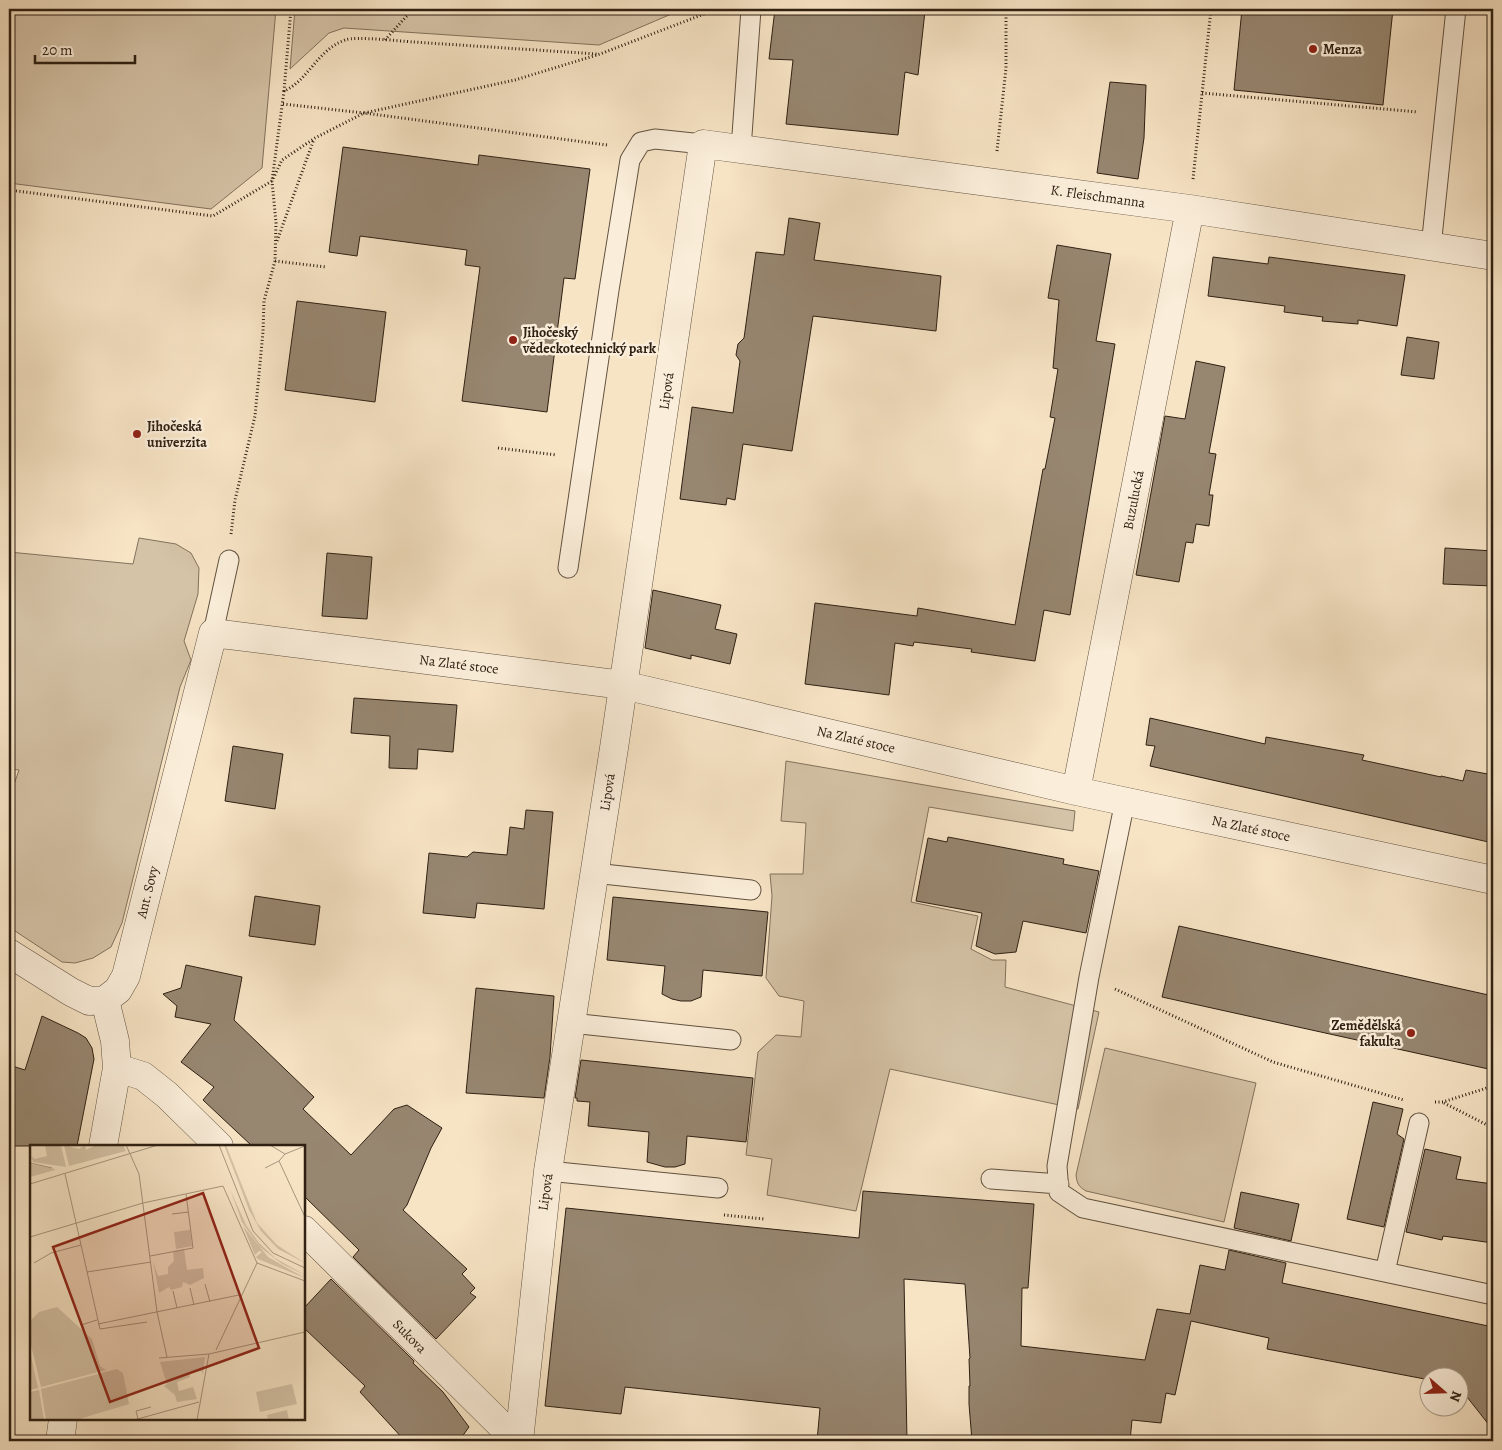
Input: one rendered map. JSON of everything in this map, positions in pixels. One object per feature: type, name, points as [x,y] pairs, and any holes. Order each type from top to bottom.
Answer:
[{"type":"street","name":"K. Fleischmanna","points":[[702,144],[1190,209],[1493,256]]},
{"type":"street","name":"Lipová","points":[[518,1441],[543,1205],[623,685],[702,144]]},
{"type":"street","name":"Buzulucká","points":[[1076,791],[1190,209]]},
{"type":"street","name":"Na Zlaté stoce","points":[[213,633],[623,685],[1076,791],[1493,880]]},
{"type":"street","name":"Ant. Sovy","points":[[105,1000],[118,990],[126,976],[213,633]]},
{"type":"street","points":[[9,953],[71,992],[89,1001],[105,1000],[114,1042],[117,1068],[103,1145]]},
{"type":"street","points":[[117,1068],[143,1076],[167,1095],[218,1145]]},
{"type":"street","name":"Sukova","points":[[305,1231],[518,1441]]},
{"type":"street","points":[[60,1441],[63,1420]]},
{"type":"lane","points":[[741,149],[751,9]]},
{"type":"lane","points":[[1430,247],[1456,9]]},
{"type":"lane","points":[[568,568],[630,160],[642,142],[655,140],[702,144]]},
{"type":"lane","points":[[213,633],[229,560]]},
{"type":"lane","points":[[1125,801],[1089,977],[1057,1166],[1059,1192],[1083,1208],[1493,1295]]},
{"type":"lane","points":[[594,873],[751,890]]},
{"type":"lane","points":[[571,1024],[731,1040]]},
{"type":"lane","points":[[1384,1272],[1418,1123]]},
{"type":"lane","points":[[548,1171],[718,1188]]},
{"type":"lane","points":[[991,1179],[1059,1184]]},
{"type":"path","points":[[229,560],[235,500],[255,416],[264,301],[275,261],[276,223],[272,181],[283,104],[290,9]]},
{"type":"path","points":[[385,40],[413,9]]},
{"type":"path","points":[[9,190],[213,216],[272,181],[282,160],[315,138],[364,113],[515,80],[600,54],[717,9]]},
{"type":"path","points":[[993,182],[1006,68],[1006,9]]},
{"type":"path","points":[[1190,209],[1211,9]]},
{"type":"path","points":[[284,91],[292,88],[319,57],[346,39],[600,54]]},
{"type":"path","points":[[1202,93],[1444,115]]},
{"type":"path","points":[[283,104],[637,148]]},
{"type":"path","points":[[276,244],[315,138]]},
{"type":"path","points":[[275,261],[326,267]]},
{"type":"path","points":[[498,448],[584,458]]},
{"type":"path","points":[[1089,977],[1273,1062],[1411,1102]]},
{"type":"path","points":[[1427,1102],[1443,1102],[1493,1086]]},
{"type":"path","points":[[1443,1102],[1493,1128]]},
{"type":"shaded area","points":[[9,9],[276,9],[262,168],[211,209],[9,183]]},
{"type":"shaded area","points":[[295,9],[683,9],[599,45],[344,28],[329,33],[290,69]]},
{"type":"shaded area","points":[[139,538],[176,544],[191,553],[199,568],[198,594],[184,641],[191,660],[180,687],[122,923],[111,947],[93,958],[75,963],[62,962],[9,927],[9,799],[19,770],[9,769],[9,552],[133,564]]},
{"type":"shaded area","points":[[786,761],[1075,811],[1073,831],[929,807],[911,902],[978,916],[971,949],[992,960],[1006,960],[1005,987],[1099,1012],[1078,1109],[890,1069],[856,1211],[767,1195],[772,1159],[746,1155],[758,1052],[776,1035],[801,1037],[804,1001],[779,996],[766,978],[772,896],[770,874],[803,874],[806,823],[781,821]]},
{"type":"shaded area","points":[[1105,1048],[1256,1083],[1224,1222],[1086,1191],[1079,1185],[1076,1175]]},
{"type":"building","points":[[775,9],[901,9],[925,11],[918,75],[905,72],[898,135],[786,124],[793,60],[769,59]]},
{"type":"building","name":"Menza","points":[[1242,9],[1393,9],[1383,105],[1234,90]]},
{"type":"building","points":[[1110,82],[1146,85],[1144,138],[1138,179],[1097,173]]},
{"type":"building","name":"Jihočeský vědeckotechnický park","points":[[343,147],[478,165],[479,155],[590,169],[575,279],[564,278],[547,412],[462,401],[480,267],[465,265],[467,250],[360,236],[357,256],[329,252]]},
{"type":"building","points":[[789,218],[820,223],[814,260],[941,276],[936,331],[813,316],[792,451],[743,444],[735,500],[727,498],[726,505],[680,499],[692,407],[733,413],[740,361],[736,355],[738,344],[744,338],[756,252],[784,255]]},
{"type":"building","points":[[1057,245],[1111,254],[1096,341],[1115,344],[1070,615],[1044,610],[1035,661],[971,652],[972,649],[914,642],[913,646],[895,643],[889,695],[805,684],[815,603],[917,616],[918,608],[1015,625],[1043,469],[1045,469],[1055,418],[1050,417],[1058,369],[1053,368],[1059,300],[1048,298]]},
{"type":"building","points":[[1213,257],[1268,264],[1269,257],[1405,275],[1397,326],[1358,320],[1358,324],[1322,321],[1323,317],[1284,312],[1285,306],[1208,296]]},
{"type":"building","points":[[297,301],[386,312],[375,402],[285,390]]},
{"type":"building","points":[[1407,337],[1439,342],[1434,379],[1401,375]]},
{"type":"building","points":[[1196,361],[1225,367],[1209,453],[1216,454],[1209,495],[1213,495],[1209,526],[1196,524],[1193,543],[1186,542],[1179,582],[1136,575],[1165,416],[1185,419]]},
{"type":"building","points":[[1445,548],[1493,551],[1493,586],[1443,584]]},
{"type":"building","points":[[327,553],[372,557],[367,619],[322,616]]},
{"type":"building","points":[[653,590],[721,605],[715,629],[737,634],[730,664],[691,655],[691,659],[645,648]]},
{"type":"building","points":[[354,698],[457,705],[453,752],[418,749],[417,769],[389,768],[390,736],[351,733]]},
{"type":"building","points":[[1150,718],[1265,744],[1266,737],[1364,755],[1362,760],[1463,781],[1466,770],[1493,775],[1493,843],[1150,766],[1155,746],[1146,745]]},
{"type":"building","points":[[233,746],[283,754],[275,809],[225,801]]},
{"type":"building","points":[[526,810],[553,812],[544,909],[477,903],[475,918],[423,913],[429,853],[467,857],[473,852],[507,855],[510,827],[524,829]]},
{"type":"building","points":[[948,837],[1064,859],[1063,864],[1099,871],[1086,933],[1023,921],[1016,952],[995,954],[976,946],[982,913],[916,901],[928,838],[947,842]]},
{"type":"building","points":[[255,896],[320,906],[315,945],[249,936]]},
{"type":"building","points":[[613,897],[768,912],[762,976],[703,970],[701,997],[691,1001],[681,1001],[662,994],[665,966],[607,960]]},
{"type":"building","name":"Zemědělská fakulta","points":[[1179,926],[1493,996],[1493,1070],[1162,997]]},
{"type":"building","points":[[186,965],[242,977],[234,1020],[314,1097],[303,1109],[351,1155],[394,1109],[407,1105],[442,1128],[403,1210],[467,1269],[462,1274],[475,1288],[470,1293],[476,1297],[436,1339],[353,1257],[359,1250],[305,1197],[305,1145],[251,1145],[203,1100],[214,1087],[181,1062],[211,1024],[175,1017],[177,1006],[163,994],[181,988]]},
{"type":"building","points":[[476,988],[554,996],[550,1057],[544,1098],[466,1093]]},
{"type":"building","points":[[42,1016],[86,1038],[92,1048],[94,1059],[77,1145],[9,1146],[9,1065],[25,1070]]},
{"type":"building","points":[[581,1060],[753,1078],[746,1142],[687,1136],[685,1164],[665,1167],[647,1162],[649,1132],[588,1126],[590,1102],[577,1101],[577,1098],[575,1098]]},
{"type":"building","points":[[1373,1102],[1403,1109],[1397,1134],[1404,1139],[1384,1227],[1347,1219]]},
{"type":"building","points":[[1425,1149],[1461,1157],[1456,1179],[1493,1184],[1493,1243],[1443,1236],[1442,1240],[1406,1232]]},
{"type":"building","points":[[863,1191],[1034,1204],[1028,1288],[1022,1288],[1021,1346],[1145,1360],[1157,1309],[1190,1314],[1200,1265],[1225,1270],[1229,1250],[1286,1263],[1282,1283],[1493,1327],[1493,1430],[1470,1401],[1470,1368],[1420,1368],[1420,1378],[1267,1349],[1269,1338],[1191,1321],[1175,1395],[1166,1393],[1161,1423],[1132,1420],[1130,1441],[972,1441],[969,1404],[970,1358],[965,1284],[904,1279],[907,1441],[817,1441],[820,1408],[625,1387],[621,1414],[545,1406],[566,1208],[859,1238]]},
{"type":"building","points":[[1241,1192],[1299,1204],[1291,1241],[1234,1228]]},
{"type":"building","points":[[331,1279],[443,1392],[469,1427],[459,1441],[405,1441],[360,1392],[365,1386],[305,1329],[305,1307]]},
{"type":"place","name":"Menza","points":[[1313,49]]},
{"type":"place","name":"Jihočeský vědeckotechnický park","points":[[513,340]]},
{"type":"place","name":"Jihočeská univerzita","points":[[137,434]]},
{"type":"place","name":"Zemědělská fakulta","points":[[1411,1033]]}]
